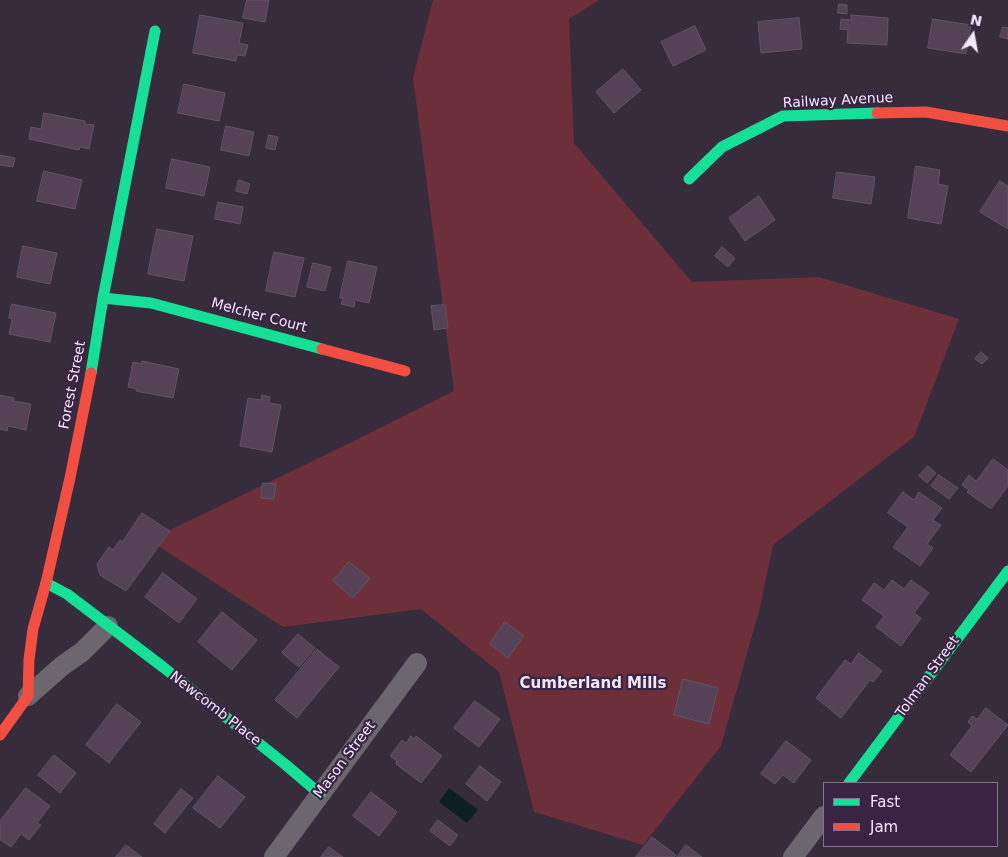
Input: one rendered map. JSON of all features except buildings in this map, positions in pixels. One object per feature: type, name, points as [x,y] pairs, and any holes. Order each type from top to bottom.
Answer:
[{"type":"street","name":"Forest Street","points":[[28,696],[29,660],[33,630],[46,583],[70,478],[155,31]]},
{"type":"street","name":"Railway Avenue","points":[[689,179],[722,147],[784,116],[926,112],[1008,126]]},
{"type":"street","name":"Melcher Court","points":[[103,298],[151,303],[405,371]]},
{"type":"street","name":"Tolman Street","points":[[850,782],[1008,571]]},
{"type":"street","name":"Newcomb Place","points":[[46,583],[66,594],[163,667],[320,794]]},
{"type":"street","points":[[0,735],[28,696],[62,666],[82,652],[108,626]]},
{"type":"street","name":"Mason Street","points":[[274,857],[417,663]]},
{"type":"street","points":[[793,857],[823,817]]},
{"type":"shaded area","points":[[433,0],[599,0],[569,19],[574,143],[692,282],[819,277],[959,319],[914,437],[773,545],[760,607],[721,746],[643,845],[534,812],[499,672],[421,609],[283,627],[149,540],[454,391],[413,78]]},
{"type":"shaded area","points":[[449,788],[478,810],[467,823],[439,802]]},
{"type":"traffic: fast","points":[[91,373],[103,298],[155,31]]},
{"type":"traffic: fast","points":[[689,179],[722,147],[783,116],[877,113]]},
{"type":"traffic: fast","points":[[103,298],[151,303],[322,349]]},
{"type":"traffic: fast","points":[[850,782],[1008,571]]},
{"type":"traffic: fast","points":[[46,583],[67,594],[163,667],[320,794]]},
{"type":"traffic: jam","points":[[877,113],[926,112],[1008,126]]},
{"type":"traffic: jam","points":[[322,349],[405,371]]},
{"type":"traffic: jam","points":[[0,735],[28,696],[29,660],[33,629],[46,583],[70,478],[91,373]]},
{"type":"district","name":"Cumberland Mills","points":[[593,684]]}]
